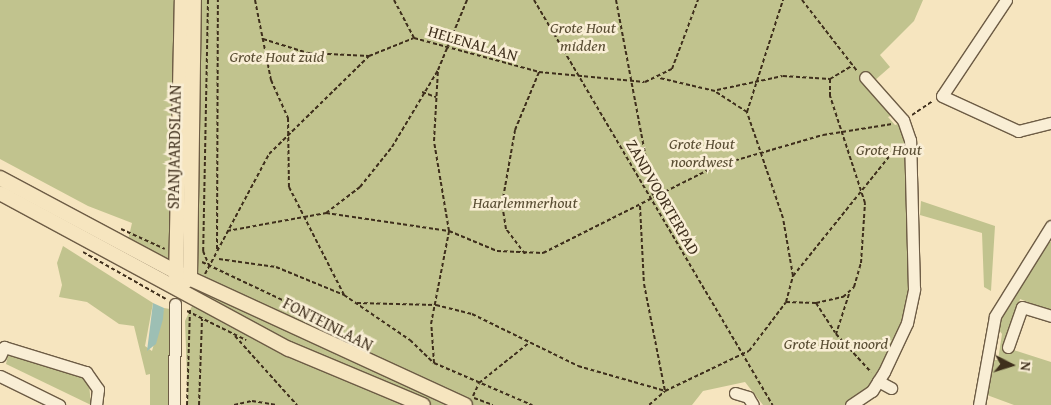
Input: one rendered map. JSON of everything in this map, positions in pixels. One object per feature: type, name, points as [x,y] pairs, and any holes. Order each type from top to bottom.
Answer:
[{"type":"main road","name":"SPANJAARDSLAAN","points":[[177,289],[176,252],[182,0]]},
{"type":"main road","name":"SPANJAARDSLAAN","points":[[190,277],[194,0]]},
{"type":"main road","name":"FONTEINLAAN","points":[[0,178],[176,272],[467,398]]},
{"type":"main road","points":[[0,193],[289,349],[422,405]]},
{"type":"main road","points":[[177,289],[190,277]]},
{"type":"street","points":[[1006,0],[942,96],[1013,130],[1027,132],[1051,123]]},
{"type":"street","points":[[851,405],[878,382],[907,323],[914,289],[909,137],[903,120],[865,77]]},
{"type":"street","points":[[979,405],[994,316],[1051,226]]},
{"type":"street","points":[[174,405],[175,304]]},
{"type":"street","points":[[1008,347],[1022,307],[1051,316]]},
{"type":"street","points":[[0,356],[4,347],[86,372],[98,388],[96,405]]},
{"type":"street","points":[[0,376],[59,405]]},
{"type":"street","points":[[878,382],[891,388]]},
{"type":"street","points":[[735,393],[748,397],[753,405]]},
{"type":"path","name":"SPANJAARDSLAAN","points":[[208,0],[203,252],[209,265]]},
{"type":"path","points":[[216,249],[218,0]]},
{"type":"path","points":[[255,0],[271,80],[288,118],[286,173],[304,216],[344,295]]},
{"type":"path","points":[[394,0],[414,38]]},
{"type":"path","points":[[326,213],[375,171],[422,92],[438,70],[467,0]]},
{"type":"path","name":"ZANDVOORTERPAD","points":[[534,0],[578,77],[654,198],[742,356],[773,405]]},
{"type":"path","points":[[616,0],[632,82],[639,140],[654,198]]},
{"type":"path","points":[[659,78],[678,58],[698,0]]},
{"type":"path","points":[[783,0],[753,82],[747,112],[783,218],[793,276]]},
{"type":"path","points":[[802,0],[852,66],[865,77]]},
{"type":"path","name":"HELENALAAN","points":[[209,265],[261,165],[288,134],[369,56],[414,38],[539,72],[632,82],[659,78]]},
{"type":"path","points":[[263,39],[301,52],[369,56]]},
{"type":"path","points":[[715,91],[793,75],[830,80],[852,66]]},
{"type":"path","points":[[434,363],[431,324],[449,231],[436,154],[438,70]]},
{"type":"path","points":[[526,254],[506,229],[502,204],[516,130],[539,72]]},
{"type":"path","points":[[659,78],[715,91],[747,112]]},
{"type":"path","points":[[830,80],[866,210],[861,263],[836,334]]},
{"type":"path","points":[[422,92],[436,97]]},
{"type":"path","points":[[226,231],[326,213],[449,231],[497,251],[526,254],[552,250],[716,166],[843,132],[903,120],[942,96]]},
{"type":"path","points":[[649,405],[665,391],[742,356],[786,302],[793,276],[830,226],[862,192],[894,148],[909,137]]},
{"type":"path","points":[[640,205],[644,284],[665,391]]},
{"type":"path","points":[[117,226],[176,252]]},
{"type":"path","points":[[77,247],[202,319],[199,405]]},
{"type":"path","name":"FONTEINLAAN","points":[[190,257],[297,307],[338,333]]},
{"type":"path","points":[[220,258],[276,267],[344,295],[410,340],[434,363],[532,405]]},
{"type":"path","points":[[786,302],[816,303],[850,293]]},
{"type":"path","points":[[356,303],[436,305],[472,314],[578,366],[665,391]]},
{"type":"path","points":[[816,303],[836,334],[878,382]]},
{"type":"path","points":[[187,405],[188,312]]},
{"type":"path","points":[[234,335],[297,405]]},
{"type":"path","points":[[493,405],[467,398],[479,383],[530,342]]},
{"type":"path","points":[[234,405],[252,401],[277,405]]},
{"type":"green space","name":"Haarlemmerhout","points":[[0,0],[923,0],[914,21],[880,55],[890,67],[874,81],[893,115],[888,117],[895,125],[901,123],[905,140],[911,212],[908,310],[875,382],[845,405],[763,405],[745,382],[703,391],[692,405],[188,405],[185,321],[205,278],[128,240],[132,223],[88,206],[0,159]]},
{"type":"green space","points":[[921,201],[995,226],[991,291],[984,287],[982,233],[920,215]]},
{"type":"green space","points":[[1046,239],[1051,242],[1051,311],[1020,299],[1004,347],[1051,362],[1051,405],[1014,405],[987,395],[992,360],[998,360],[1002,334],[996,326]]},
{"type":"green space","points":[[63,246],[153,303],[145,346],[152,351],[164,308],[170,309],[170,405],[150,405],[150,374],[146,375],[134,326],[119,324],[87,302],[59,297],[62,285],[57,263]]},
{"type":"green space","points":[[8,355],[79,372],[89,384],[91,405],[6,364]]},
{"type":"water","points":[[153,303],[164,308],[163,319],[156,344],[147,351]]},
{"type":"park label","name":"Grote Hout midden","points":[[583,36]]},
{"type":"park label","name":"Grote Hout zuid","points":[[277,56]]},
{"type":"park label","name":"Grote Hout","points":[[889,149]]},
{"type":"park label","name":"Grote Hout noordwest","points":[[702,152]]},
{"type":"park label","name":"Grote Hout noord","points":[[836,343]]}]
